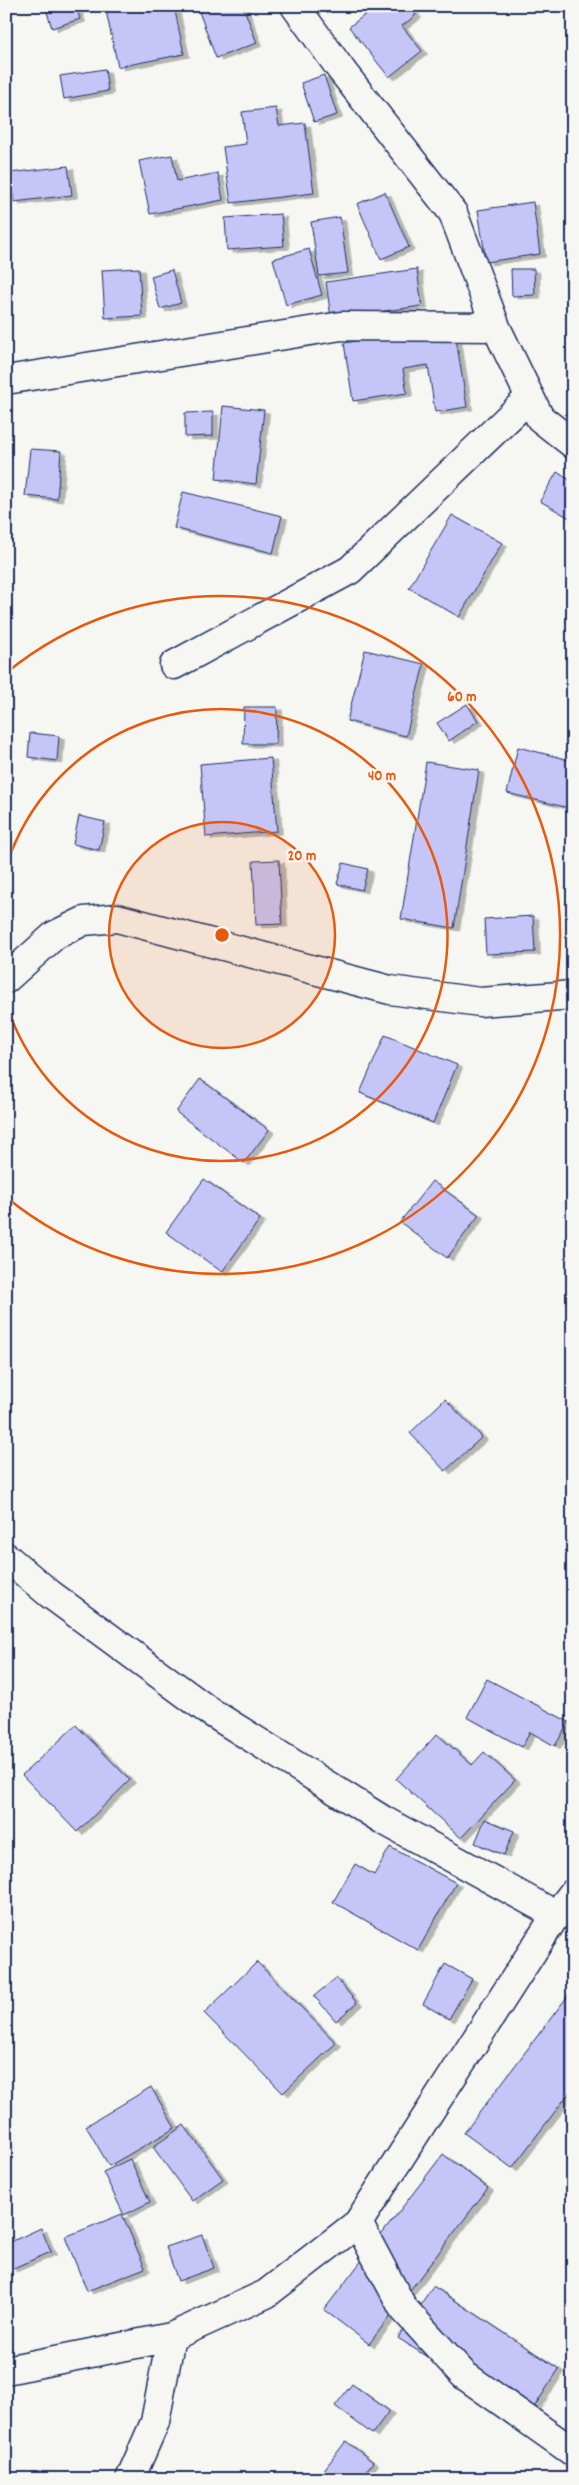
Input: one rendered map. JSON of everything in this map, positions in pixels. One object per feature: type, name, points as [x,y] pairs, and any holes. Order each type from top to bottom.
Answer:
[{"type":"street","points":[[295,6],[342,71],[453,213],[496,327],[540,418],[573,444]]},
{"type":"street","points":[[6,380],[341,326],[496,327]]},
{"type":"street","points":[[174,665],[350,570],[530,397]]},
{"type":"street","points":[[6,979],[55,935],[84,920],[117,918],[390,990],[480,1002],[573,996]]},
{"type":"street","points":[[6,1557],[50,1594],[209,1711],[383,1820],[556,1915]]},
{"type":"street","points":[[6,2370],[171,2337],[266,2294],[358,2223],[556,1915],[573,1893]]},
{"type":"street","points":[[358,2223],[403,2308],[464,2375],[573,2452]]},
{"type":"street","points":[[130,2479],[156,2422],[171,2337]]},
{"type":"building","points":[[45,6],[76,6],[80,19],[52,28]]},
{"type":"building","points":[[105,6],[174,6],[184,54],[118,67]]},
{"type":"building","points":[[197,6],[243,6],[257,43],[216,58]]},
{"type":"building","points":[[376,6],[409,6],[416,15],[402,26],[422,51],[389,77],[349,27]]},
{"type":"building","points":[[105,69],[108,91],[64,99],[60,76]]},
{"type":"building","points":[[324,75],[337,115],[314,122],[301,83]]},
{"type":"building","points":[[276,108],[279,126],[305,123],[314,193],[231,203],[223,147],[246,144],[242,112]]},
{"type":"building","points":[[172,155],[177,181],[218,173],[223,200],[150,214],[139,161]]},
{"type":"building","points":[[68,166],[72,195],[14,202],[10,173]]},
{"type":"building","points":[[385,192],[409,247],[381,259],[357,204]]},
{"type":"building","points":[[533,202],[540,254],[486,262],[478,210]]},
{"type":"building","points":[[281,214],[284,246],[227,250],[225,218]]},
{"type":"building","points":[[340,217],[348,273],[319,276],[311,222]]},
{"type":"building","points":[[567,246],[573,246],[573,274],[571,274]]},
{"type":"building","points":[[309,249],[322,295],[286,305],[273,259]]},
{"type":"building","points":[[139,268],[142,316],[105,318],[102,270]]},
{"type":"building","points":[[417,269],[422,306],[331,318],[326,282]]},
{"type":"building","points":[[511,269],[534,269],[535,295],[512,296]]},
{"type":"building","points":[[172,270],[181,303],[160,309],[151,276]]},
{"type":"building","points":[[454,326],[467,407],[435,412],[428,365],[403,369],[407,393],[353,401],[344,343]]},
{"type":"building","points":[[223,406],[264,410],[256,484],[216,479]]},
{"type":"building","points":[[213,412],[213,436],[185,437],[185,413]]},
{"type":"building","points":[[30,449],[61,451],[57,499],[25,496]]},
{"type":"building","points":[[557,472],[573,482],[573,520],[540,501]]},
{"type":"building","points":[[183,492],[282,516],[273,553],[174,528]]},
{"type":"building","points":[[452,515],[502,543],[459,617],[409,588]]},
{"type":"building","points":[[365,650],[424,664],[406,736],[347,721]]},
{"type":"building","points":[[467,704],[478,721],[449,741],[437,723]]},
{"type":"building","points":[[244,707],[277,707],[276,744],[243,744]]},
{"type":"building","points":[[30,733],[59,736],[57,761],[28,757]]},
{"type":"building","points":[[518,747],[573,761],[573,809],[507,793]]},
{"type":"building","points":[[271,758],[277,831],[206,837],[200,764]]},
{"type":"building","points":[[426,762],[479,770],[454,928],[401,919]]},
{"type":"building","points":[[79,816],[105,822],[99,850],[73,844]]},
{"type":"building","points":[[279,860],[282,924],[256,925],[253,861]]},
{"type":"building","points":[[343,863],[368,869],[362,890],[337,884]]},
{"type":"building","points":[[533,916],[535,952],[486,954],[484,919]]},
{"type":"building","points":[[385,1035],[457,1065],[433,1123],[360,1093]]},
{"type":"building","points":[[200,1079],[269,1130],[244,1163],[176,1112]]},
{"type":"building","points":[[204,1179],[260,1219],[222,1272],[166,1232]]},
{"type":"building","points":[[432,1181],[479,1215],[447,1258],[400,1222]]},
{"type":"building","points":[[445,1399],[482,1437],[445,1471],[410,1433]]},
{"type":"building","points":[[487,1679],[569,1722],[555,1746],[530,1732],[522,1747],[467,1717]]},
{"type":"building","points":[[76,1725],[130,1780],[77,1832],[22,1775]]},
{"type":"building","points":[[437,1734],[472,1765],[484,1752],[515,1780],[461,1838],[396,1779]]},
{"type":"building","points":[[485,1819],[514,1831],[504,1855],[475,1843]]},
{"type":"building","points":[[390,1847],[456,1883],[418,1950],[333,1902],[355,1864],[374,1875]]},
{"type":"building","points":[[257,1962],[336,2043],[283,2093],[204,2013]]},
{"type":"building","points":[[445,1964],[472,1979],[449,2019],[423,2004]]},
{"type":"building","points":[[336,1978],[357,2003],[336,2021],[314,1996]]},
{"type":"building","points":[[573,1989],[573,2088],[512,2168],[464,2133]]},
{"type":"building","points":[[151,2087],[175,2128],[109,2166],[86,2126]]},
{"type":"building","points":[[184,2125],[223,2179],[192,2201],[153,2147]]},
{"type":"building","points":[[443,2154],[488,2188],[369,2344],[324,2310]]},
{"type":"building","points":[[130,2159],[150,2202],[124,2215],[103,2172]]},
{"type":"building","points":[[122,2214],[145,2268],[87,2291],[65,2237]]},
{"type":"building","points":[[41,2228],[51,2252],[11,2269],[6,2259],[6,2244]]},
{"type":"building","points":[[202,2235],[214,2268],[178,2281],[166,2247]]},
{"type":"building","points":[[433,2286],[559,2369],[525,2421],[398,2338]]},
{"type":"building","points":[[352,2384],[389,2411],[372,2434],[335,2406]]},
{"type":"building","points":[[346,2441],[373,2462],[360,2479],[317,2479]]}]
